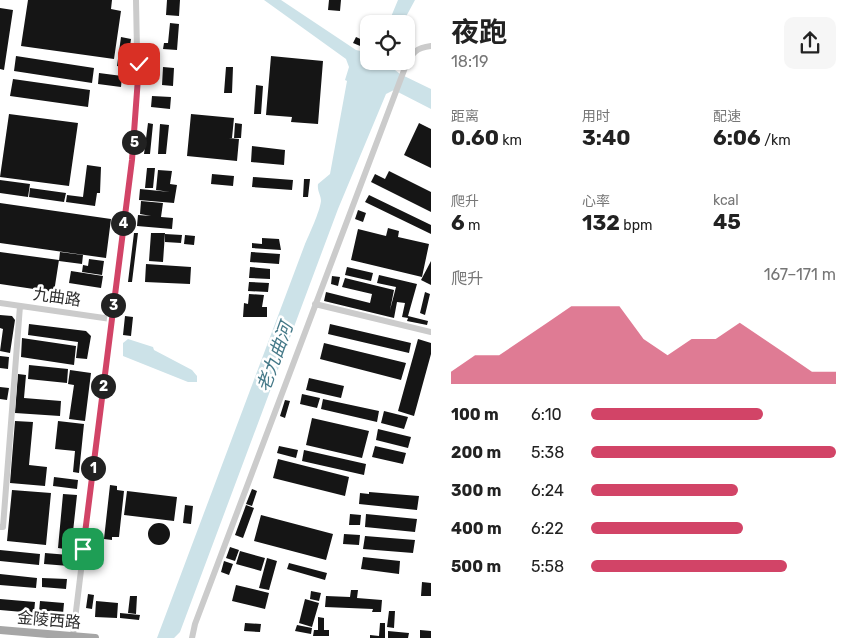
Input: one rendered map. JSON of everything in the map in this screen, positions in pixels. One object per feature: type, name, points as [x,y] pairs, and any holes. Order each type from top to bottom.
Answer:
[{"type":"main road","name":"金陵西路","points":[[0,630],[95,638]]},
{"type":"street","points":[[73,636],[138,101],[136,0]]},
{"type":"street","points":[[192,638],[195,624],[250,474],[403,72],[413,52],[419,48],[431,46]]},
{"type":"street","name":"九曲路","points":[[0,303],[111,319]]},
{"type":"street","points":[[315,304],[431,332]]},
{"type":"street","points":[[0,527],[3,527],[20,306]]},
{"type":"water","name":"老九曲河","points":[[264,0],[281,0],[360,51],[360,70],[395,70],[431,89],[431,109],[394,90],[386,94],[338,209],[180,632],[174,638],[157,638],[319,211],[321,201],[318,184],[330,174],[347,81],[345,80],[349,67],[346,59]]},
{"type":"water","points":[[398,0],[415,0],[407,15],[392,15]]},
{"type":"water","points":[[128,339],[153,347],[154,350],[192,370],[197,376],[197,382],[188,382],[123,356],[123,343]]},
{"type":"building","points":[[28,0],[112,0],[111,9],[121,11],[114,59],[21,46]]},
{"type":"building","points":[[167,0],[180,0],[179,16],[166,15]]},
{"type":"building","points":[[329,0],[341,0],[340,11],[328,10]]},
{"type":"building","points":[[0,8],[13,10],[4,70],[0,69]]},
{"type":"building","points":[[170,23],[179,24],[177,50],[163,49],[164,43],[168,43]]},
{"type":"building","points":[[121,37],[131,39],[127,68],[117,66]]},
{"type":"building","points":[[356,37],[360,39],[360,46],[353,43]]},
{"type":"building","points":[[16,56],[94,68],[92,83],[14,71]]},
{"type":"building","points":[[271,56],[323,61],[318,124],[291,122],[292,117],[266,115]]},
{"type":"building","points":[[163,67],[174,68],[173,86],[162,85]]},
{"type":"building","points":[[226,67],[233,67],[232,93],[224,93]]},
{"type":"building","points":[[99,73],[122,76],[121,87],[98,84]]},
{"type":"building","points":[[13,79],[90,90],[88,107],[10,96]]},
{"type":"building","points":[[256,85],[263,86],[261,114],[254,114]]},
{"type":"building","points":[[152,96],[171,97],[170,109],[151,107]]},
{"type":"building","points":[[9,114],[78,123],[69,186],[0,177]]},
{"type":"building","points":[[191,114],[234,118],[232,138],[229,138],[239,139],[237,161],[187,156]]},
{"type":"building","points":[[148,123],[153,124],[150,154],[144,154]]},
{"type":"building","points":[[235,123],[242,124],[241,138],[234,138]]},
{"type":"building","points":[[419,123],[431,129],[431,168],[404,155]]},
{"type":"building","points":[[160,124],[169,125],[166,154],[158,154]]},
{"type":"building","points":[[252,146],[285,150],[284,165],[251,162]]},
{"type":"building","points":[[87,165],[101,167],[100,193],[97,193],[95,206],[66,202],[67,195],[83,197]]},
{"type":"building","points":[[147,168],[155,168],[153,188],[145,188]]},
{"type":"building","points":[[158,170],[172,171],[170,184],[177,185],[174,203],[139,200],[140,189],[170,192],[156,190]]},
{"type":"building","points":[[389,171],[431,192],[431,212],[371,182],[375,174],[385,179]]},
{"type":"building","points":[[212,174],[234,176],[233,186],[211,184]]},
{"type":"building","points":[[253,177],[293,180],[292,190],[252,187]]},
{"type":"building","points":[[304,179],[310,179],[308,197],[303,197]]},
{"type":"building","points":[[0,180],[30,184],[28,197],[0,193]]},
{"type":"building","points":[[30,188],[66,193],[64,202],[29,197]]},
{"type":"building","points":[[369,195],[431,225],[431,234],[365,202]]},
{"type":"building","points":[[141,201],[163,203],[161,217],[173,218],[172,229],[137,226],[138,215],[151,216],[140,214]]},
{"type":"building","points":[[0,203],[111,219],[106,258],[0,243]]},
{"type":"building","points":[[358,210],[366,213],[363,222],[355,219]]},
{"type":"building","points":[[388,228],[399,231],[398,237],[429,244],[422,277],[351,260],[358,229],[386,236]]},
{"type":"building","points":[[134,233],[138,233],[132,282],[128,282]]},
{"type":"building","points":[[151,233],[165,233],[163,262],[149,261]]},
{"type":"building","points":[[165,234],[182,235],[181,243],[165,242]]},
{"type":"building","points":[[185,235],[195,236],[194,245],[184,244]]},
{"type":"building","points":[[262,238],[279,239],[281,250],[252,248],[252,243],[262,244]]},
{"type":"building","points":[[0,252],[59,260],[54,292],[0,284]]},
{"type":"building","points":[[60,252],[83,255],[82,264],[59,261]]},
{"type":"building","points":[[251,252],[280,254],[279,264],[250,262]]},
{"type":"building","points":[[89,259],[104,261],[102,275],[82,272],[83,265],[88,266]]},
{"type":"building","points":[[431,261],[431,285],[421,280]]},
{"type":"building","points":[[146,264],[191,267],[190,284],[145,282]]},
{"type":"building","points":[[250,267],[270,269],[270,279],[249,278]]},
{"type":"building","points":[[347,267],[373,273],[371,281],[345,275]]},
{"type":"building","points":[[71,271],[103,276],[101,288],[69,283]]},
{"type":"building","points":[[379,275],[417,284],[408,316],[428,321],[427,325],[407,321],[408,318],[402,317],[405,303],[397,302],[394,318],[324,301],[326,292],[370,303],[372,294],[342,287],[345,278],[394,290],[390,310],[396,287],[377,283]]},
{"type":"building","points":[[332,276],[340,277],[338,286],[331,284]]},
{"type":"building","points":[[249,282],[269,283],[268,292],[248,291]]},
{"type":"building","points":[[425,292],[430,294],[425,315],[420,313]]},
{"type":"building","points":[[249,294],[264,295],[262,307],[267,307],[267,317],[243,317],[244,303],[248,304]]},
{"type":"building","points":[[0,315],[12,316],[15,320],[10,353],[0,351],[3,329],[0,328]]},
{"type":"building","points":[[125,316],[133,317],[131,336],[123,335]]},
{"type":"building","points":[[29,324],[86,331],[91,336],[87,359],[76,358],[78,342],[28,335]]},
{"type":"building","points":[[330,324],[411,343],[409,353],[328,334]]},
{"type":"building","points":[[22,338],[76,346],[74,365],[21,357]]},
{"type":"building","points":[[418,339],[431,343],[431,354],[414,416],[398,411]]},
{"type":"building","points":[[324,343],[406,363],[401,380],[320,359]]},
{"type":"building","points":[[0,356],[9,357],[8,369],[0,368]]},
{"type":"building","points":[[29,365],[68,369],[67,383],[28,379]]},
{"type":"building","points":[[70,370],[91,373],[85,421],[69,419],[74,385],[68,384]]},
{"type":"building","points":[[18,374],[26,375],[24,398],[61,401],[60,416],[15,413]]},
{"type":"building","points":[[309,378],[344,386],[341,398],[306,390]]},
{"type":"building","points":[[0,387],[9,388],[7,400],[0,399]]},
{"type":"building","points":[[302,394],[320,398],[317,408],[300,404]]},
{"type":"building","points":[[323,399],[379,411],[377,422],[321,409]]},
{"type":"building","points":[[285,400],[290,401],[285,418],[280,416]]},
{"type":"building","points":[[384,411],[408,417],[404,429],[381,423]]},
{"type":"building","points":[[312,418],[369,431],[362,458],[306,445]]},
{"type":"building","points":[[15,421],[33,422],[29,465],[47,467],[45,486],[10,483]]},
{"type":"building","points":[[58,421],[84,424],[79,473],[73,472],[75,451],[55,449]]},
{"type":"building","points":[[378,429],[411,437],[408,448],[376,440]]},
{"type":"building","points":[[279,446],[298,450],[296,458],[277,453]]},
{"type":"building","points":[[375,446],[406,453],[403,464],[372,457]]},
{"type":"building","points":[[304,450],[366,464],[364,475],[302,461]]},
{"type":"building","points":[[278,459],[349,477],[345,496],[273,478]]},
{"type":"building","points":[[54,477],[78,480],[77,489],[53,486]]},
{"type":"building","points":[[110,485],[117,486],[117,490],[124,491],[119,537],[112,537],[112,540],[104,539]]},
{"type":"building","points":[[252,489],[257,491],[252,506],[246,504]]},
{"type":"building","points":[[12,490],[51,493],[46,545],[7,541]]},
{"type":"building","points":[[127,491],[177,497],[174,521],[124,515]]},
{"type":"building","points":[[369,492],[419,496],[417,510],[359,504],[360,493],[369,494]]},
{"type":"building","points":[[63,494],[77,495],[71,550],[58,548]]},
{"type":"building","points":[[185,505],[193,506],[191,524],[183,523]]},
{"type":"building","points":[[246,505],[254,508],[243,538],[235,535]]},
{"type":"building","points":[[350,514],[361,515],[360,525],[349,525]]},
{"type":"building","points":[[366,514],[417,519],[415,532],[365,527]]},
{"type":"building","points":[[261,515],[333,534],[326,560],[254,541]]},
{"type":"building","points":[[159,523],[167,526],[170,534],[167,542],[159,545],[151,542],[148,534],[151,526]]},
{"type":"building","points":[[344,534],[360,535],[359,545],[343,544]]},
{"type":"building","points":[[365,536],[415,540],[413,553],[363,549]]},
{"type":"building","points":[[230,547],[239,550],[235,561],[226,558]]},
{"type":"building","points":[[0,550],[40,554],[39,565],[0,561]]},
{"type":"building","points":[[240,551],[265,558],[261,571],[236,564]]},
{"type":"building","points":[[45,553],[69,555],[69,566],[44,564]]},
{"type":"building","points":[[363,557],[400,561],[399,574],[361,569]]},
{"type":"building","points":[[267,558],[277,561],[269,590],[259,588]]},
{"type":"building","points":[[224,561],[233,564],[229,575],[221,572]]},
{"type":"building","points":[[289,563],[327,573],[325,580],[287,569]]},
{"type":"building","points":[[0,574],[37,578],[36,588],[0,585]]},
{"type":"building","points":[[42,578],[67,579],[66,589],[42,587]]},
{"type":"building","points":[[422,582],[431,583],[431,596],[421,596]]},
{"type":"building","points":[[236,585],[269,593],[265,609],[232,601]]},
{"type":"building","points":[[351,590],[358,590],[357,598],[382,600],[381,612],[372,612],[373,609],[325,607],[326,596],[350,597]]},
{"type":"building","points":[[311,591],[321,593],[319,601],[310,599]]},
{"type":"building","points":[[88,594],[94,595],[92,609],[86,608]]},
{"type":"building","points":[[130,596],[137,596],[136,614],[128,613]]},
{"type":"building","points":[[0,599],[35,602],[34,613],[0,610]]},
{"type":"building","points":[[305,599],[319,603],[312,627],[299,623]]},
{"type":"building","points":[[40,601],[64,603],[63,614],[39,612]]},
{"type":"building","points":[[96,601],[118,603],[117,618],[95,617]]},
{"type":"building","points":[[389,611],[395,611],[394,628],[387,627]]},
{"type":"building","points":[[120,613],[140,615],[139,620],[120,618]]},
{"type":"building","points":[[318,617],[324,618],[324,630],[329,630],[329,636],[313,636],[314,630],[318,630]]},
{"type":"building","points":[[245,623],[261,624],[260,632],[244,631]]},
{"type":"building","points":[[380,623],[385,623],[385,638],[370,638],[370,635],[379,636]]},
{"type":"building","points":[[297,625],[312,628],[311,634],[295,631]]},
{"type":"building","points":[[420,630],[431,631],[431,638],[420,638]]},
{"type":"building","points":[[388,631],[409,633],[408,638],[388,638]]},
{"type":"route","points":[[83,549],[132,160],[138,101],[139,64]]}]
